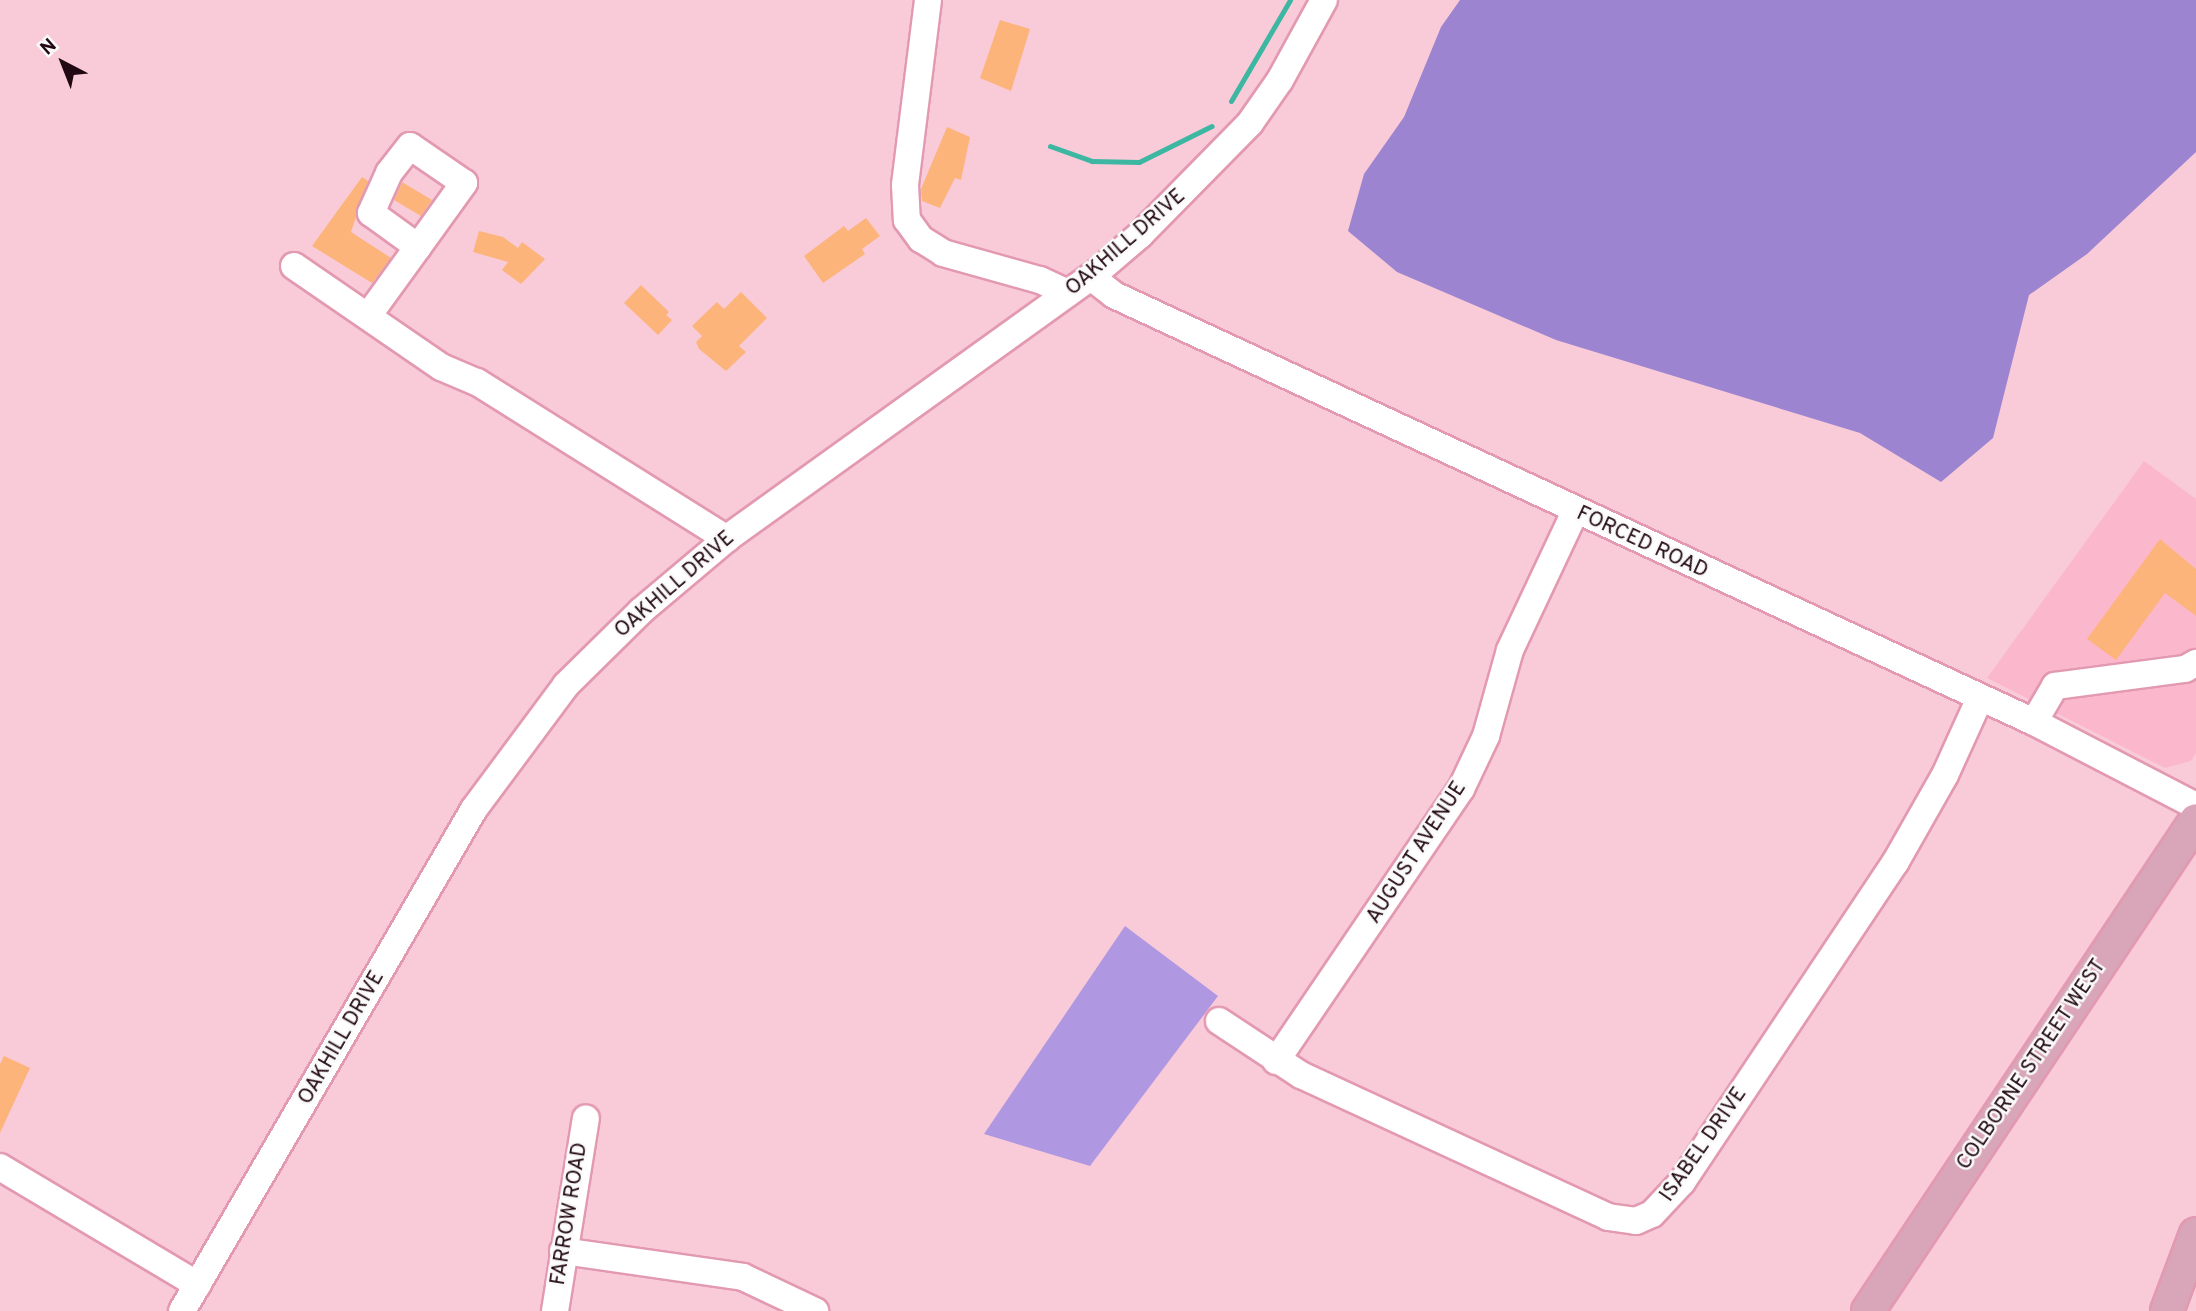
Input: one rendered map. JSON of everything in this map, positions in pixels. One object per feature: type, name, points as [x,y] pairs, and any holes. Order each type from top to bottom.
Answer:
[{"type":"main road","name":"COLBORNE STREET WEST","points":[[1868,1311],[2196,820]]},
{"type":"main road","points":[[2167,1311],[2196,1234]]},
{"type":"street","points":[[928,0],[905,185],[907,220],[921,239],[943,253],[1040,280],[1068,293]]},
{"type":"street","name":"OAKHILL DRIVE","points":[[182,1311],[474,809],[509,757],[593,657],[727,539],[1091,277],[1183,195],[1237,138],[1280,80],[1324,0]]},
{"type":"street","points":[[368,316],[418,247]]},
{"type":"street","points":[[294,266],[441,367],[477,382],[631,483],[727,539]]},
{"type":"street","name":"FORCED ROAD","points":[[1091,277],[1114,295],[1575,512],[2034,723],[2196,806]]},
{"type":"street","name":"AUGUST AVENUE","points":[[1276,1061],[1461,789],[1486,736],[1517,634],[1575,512]]},
{"type":"street","points":[[2034,723],[2055,686],[2185,669],[2196,663]]},
{"type":"street","name":"ISABEL DRIVE","points":[[1219,1021],[1276,1061],[1608,1217],[1636,1221],[1652,1214],[1682,1182],[1895,863],[1945,775],[1980,698]]},
{"type":"street","name":"FARROW ROAD","points":[[555,1311],[586,1118]]},
{"type":"street","points":[[0,1167],[198,1285]]},
{"type":"street","points":[[563,1251],[743,1277],[816,1311]]},
{"type":"shaded area","points":[[1460,0],[2196,0],[2196,152],[2087,254],[2029,295],[1993,438],[1941,482],[1860,433],[1556,340],[1397,272],[1348,231],[1364,174],[1404,117],[1441,27]]},
{"type":"shaded area","points":[[2144,461],[2196,499],[2196,753],[2191,761],[2165,768],[1987,678]]},
{"type":"shaded area","points":[[1125,926],[1218,996],[1090,1166],[984,1134]]},
{"type":"building","points":[[1000,20],[1030,29],[1011,91],[980,78]]},
{"type":"building","points":[[947,127],[970,137],[961,180],[955,178],[940,208],[922,201],[921,189]]},
{"type":"building","points":[[362,177],[368,181],[351,232],[391,258],[372,283],[312,246]]},
{"type":"building","points":[[402,182],[432,200],[421,216],[394,200]]},
{"type":"building","points":[[866,218],[880,236],[862,249],[865,254],[823,283],[804,256],[844,226],[848,231]]},
{"type":"building","points":[[479,231],[503,237],[518,248],[522,242],[545,259],[521,284],[502,270],[508,262],[473,252]]},
{"type":"building","points":[[641,285],[669,312],[666,315],[672,320],[658,335],[624,303]]},
{"type":"building","points":[[741,292],[767,318],[739,346],[746,352],[726,371],[699,349],[696,342],[702,336],[692,326],[717,302],[724,309]]},
{"type":"building","points":[[2160,539],[2196,569],[2196,616],[2165,593],[2116,660],[2087,639]]},
{"type":"building","points":[[4,1056],[30,1068],[0,1133],[0,1064]]},
{"type":"waterway","points":[[1231,101],[1290,0]]},
{"type":"waterway","points":[[1050,146],[1092,161],[1139,162],[1212,126]]}]
